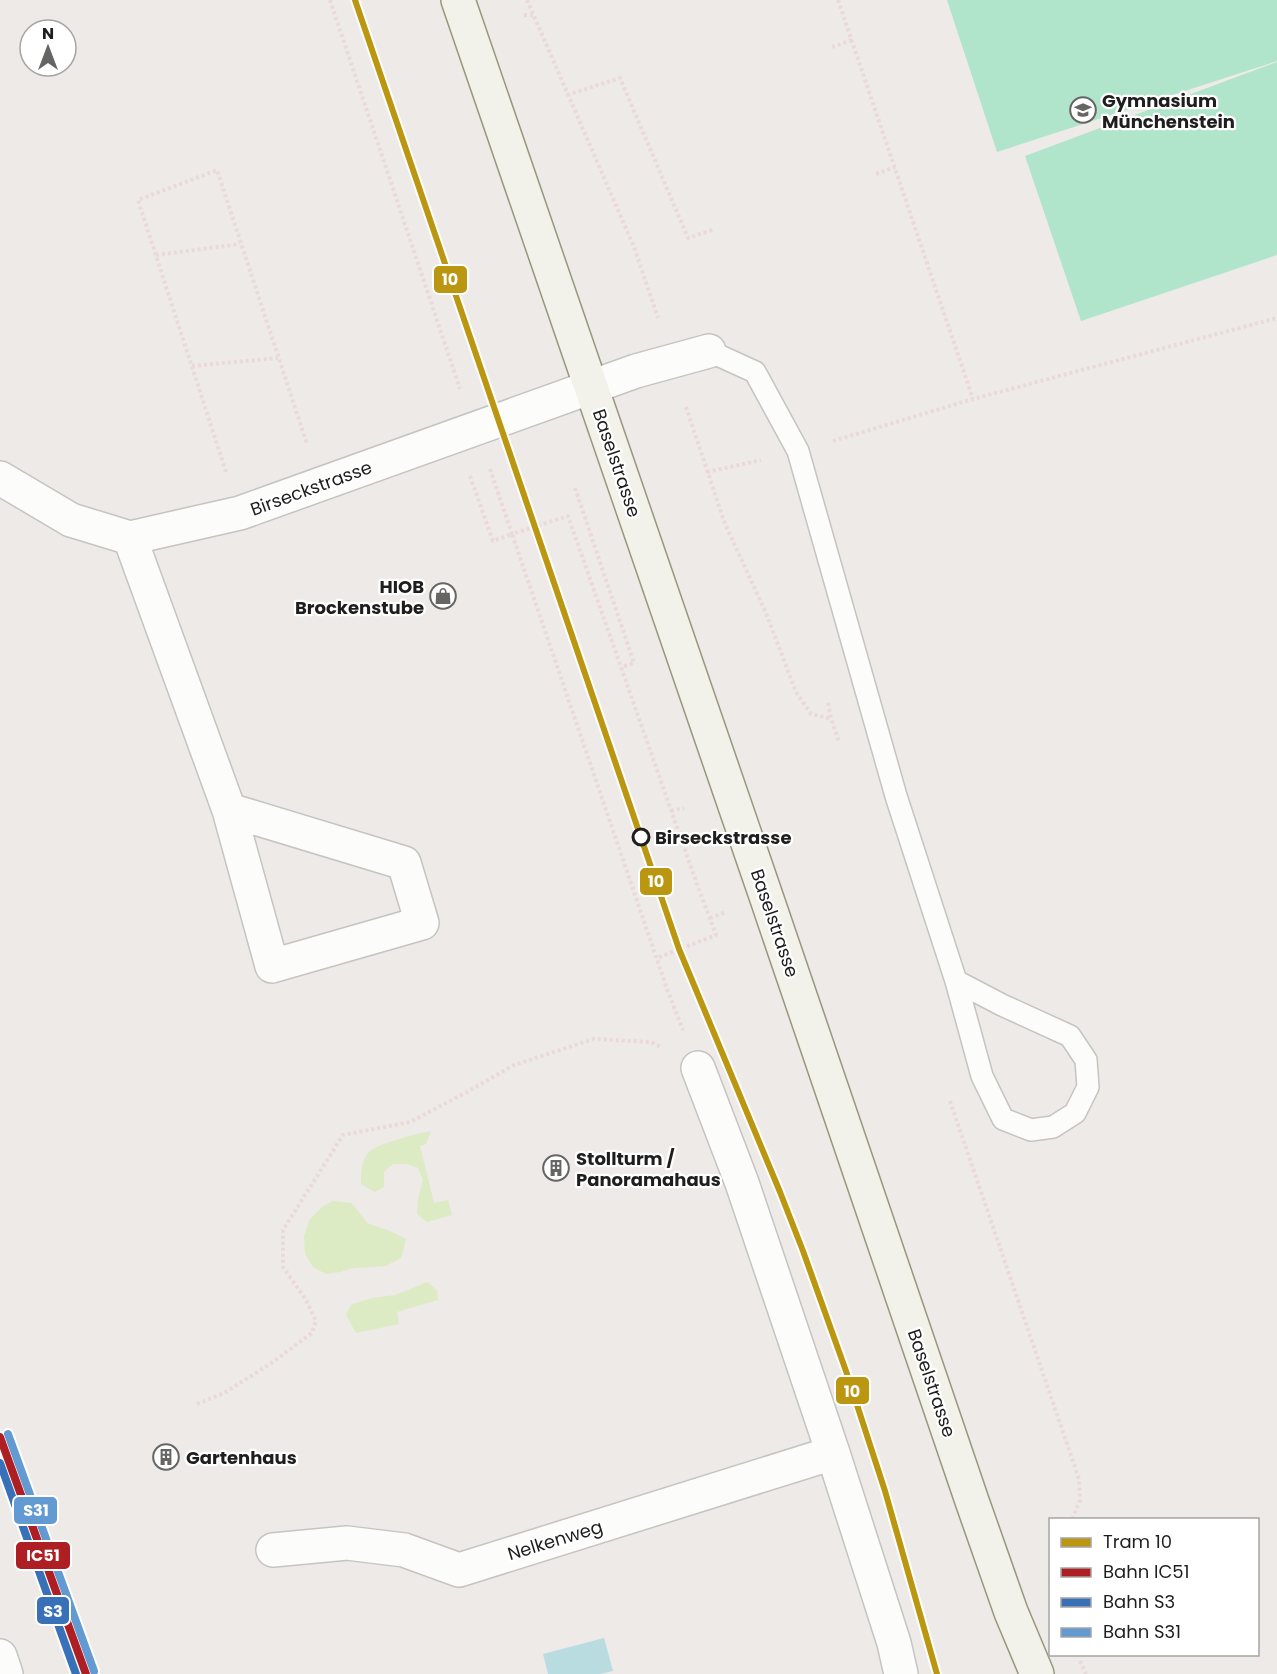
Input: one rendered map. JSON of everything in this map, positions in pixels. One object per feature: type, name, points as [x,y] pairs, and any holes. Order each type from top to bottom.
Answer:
[{"type":"main road","name":"Baselstrasse","points":[[458,0],[972,1501],[1011,1612],[1037,1674]]},
{"type":"street","name":"Birseckstrasse","points":[[0,478],[71,520],[130,538],[240,513],[636,371],[709,351]]},
{"type":"street","points":[[130,538],[229,810],[272,966],[422,923],[404,863],[229,810]]},
{"type":"street","points":[[698,1068],[742,1183],[833,1453],[894,1643],[901,1674]]},
{"type":"street","name":"Nelkenweg","points":[[273,1550],[347,1543],[404,1550],[459,1570],[833,1453]]},
{"type":"street","points":[[0,1656],[6,1674]]},
{"type":"lane","points":[[709,351],[754,372],[798,451],[896,796],[956,981],[982,1076],[1003,1119],[1031,1130],[1053,1127],[1075,1113],[1088,1087],[1086,1060],[1070,1036],[956,981]]},
{"type":"path","points":[[330,0],[466,406],[456,436],[493,541],[568,516],[716,935],[657,958]]},
{"type":"path","points":[[527,0],[634,247],[658,318]]},
{"type":"path","points":[[838,0],[973,399]]},
{"type":"path","points":[[524,15],[533,15]]},
{"type":"path","points":[[832,47],[852,40]]},
{"type":"path","points":[[567,95],[620,78],[688,238],[715,229]]},
{"type":"path","points":[[876,174],[895,167]]},
{"type":"path","points":[[240,513],[138,200],[217,170],[320,485]]},
{"type":"path","points":[[156,255],[240,243]]},
{"type":"path","points":[[707,472],[798,451],[973,399],[1277,318]]},
{"type":"path","points":[[192,366],[278,358]]},
{"type":"path","points":[[686,407],[725,524],[766,613],[796,692],[811,714],[831,718],[838,726]]},
{"type":"path","points":[[489,468],[657,958],[698,1068]]},
{"type":"path","points":[[575,488],[634,663],[621,667]]},
{"type":"path","points":[[671,811],[684,808]]},
{"type":"path","points":[[197,1404],[224,1393],[270,1364],[312,1333],[316,1321],[306,1300],[283,1267],[283,1230],[343,1136],[410,1122],[514,1065],[594,1038],[651,1042],[698,1068]]},
{"type":"path","points":[[1077,1656],[1086,1674]]},
{"type":"green space","points":[[947,0],[1277,0],[1277,61],[997,152]]},
{"type":"green space","points":[[1277,62],[1277,255],[1081,321],[1025,156]]},
{"type":"green space","points":[[431,1131],[426,1144],[420,1146],[434,1203],[448,1200],[452,1215],[427,1222],[417,1214],[423,1180],[418,1168],[407,1164],[393,1164],[384,1172],[384,1187],[375,1192],[361,1184],[361,1176],[364,1159],[369,1152],[398,1139]]},
{"type":"green space","points":[[333,1201],[352,1203],[367,1223],[406,1239],[401,1258],[386,1266],[353,1268],[326,1274],[313,1267],[305,1254],[304,1236],[310,1219],[323,1206]]},
{"type":"green space","points":[[428,1282],[437,1291],[438,1300],[397,1312],[399,1324],[356,1333],[346,1315],[352,1304],[395,1295]]},
{"type":"water","points":[[604,1638],[613,1671],[600,1674],[548,1674],[543,1654]]},
{"type":"tram line","name":"10","points":[[355,0],[679,949],[780,1192],[846,1371],[885,1491],[937,1674]]},
{"type":"rail line","name":"S31","points":[[8,1434],[94,1671]]},
{"type":"rail line","name":"IC51","points":[[0,1437],[86,1674]]},
{"type":"rail line","name":"S3","points":[[0,1463],[76,1674]]},
{"type":"place","name":"Gymnasium Münchenstein","points":[[1083,110]]},
{"type":"place","name":"HIOB Brockenstube","points":[[443,596]]},
{"type":"place","name":"Birseckstrasse","points":[[641,837]]},
{"type":"place","name":"Stollturm / Panoramahaus","points":[[556,1168]]},
{"type":"place","name":"Gartenhaus","points":[[166,1457]]}]
